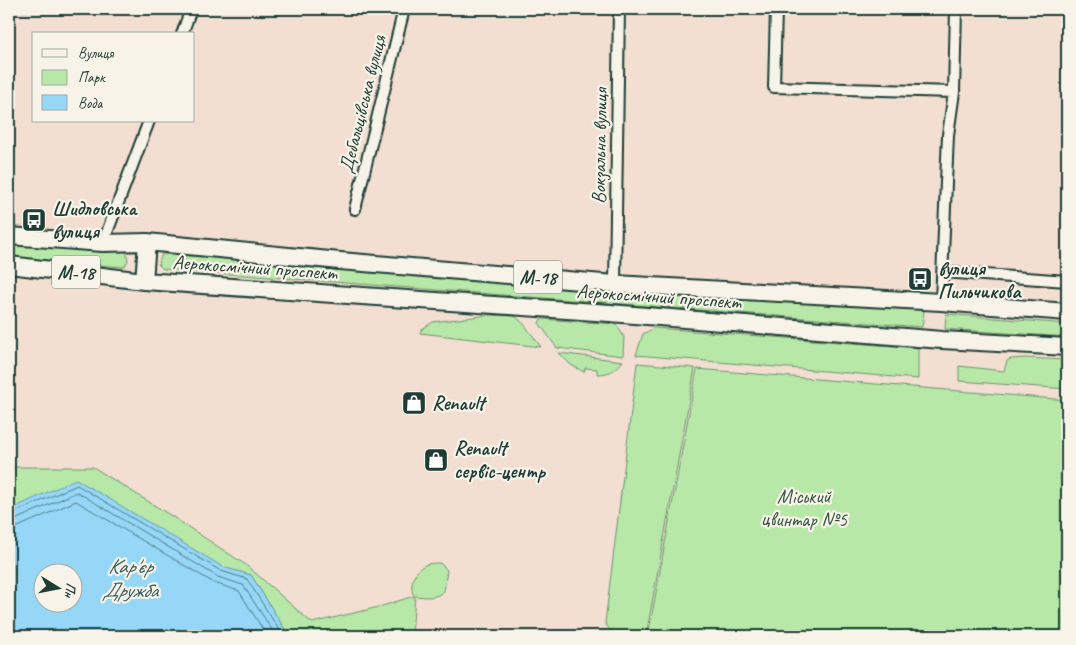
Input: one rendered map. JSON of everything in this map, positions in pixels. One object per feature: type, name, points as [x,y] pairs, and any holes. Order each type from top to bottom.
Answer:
[{"type":"main road","name":"Аерокосмічний проспект","points":[[9,236],[103,243],[147,242],[340,261],[615,284],[941,302],[1067,312]]},
{"type":"main road","points":[[144,280],[147,242]]},
{"type":"main road","name":"Аерокосмічний проспект","points":[[9,265],[144,280],[1067,348]]},
{"type":"street","points":[[183,32],[191,9]]},
{"type":"street","name":"Дебальцівська вулиця","points":[[355,209],[404,9]]},
{"type":"street","name":"Вокзальна вулиця","points":[[615,284],[619,9]]},
{"type":"street","points":[[776,9],[774,87],[954,92]]},
{"type":"street","points":[[941,302],[948,135],[954,92],[956,9]]},
{"type":"street","points":[[103,243],[149,122]]},
{"type":"street","points":[[943,272],[1067,281]]},
{"type":"green space","points":[[9,241],[126,250],[128,261],[124,267],[9,258]]},
{"type":"green space","points":[[162,254],[924,310],[922,327],[163,269],[158,264]]},
{"type":"green space","points":[[946,314],[1067,324],[1067,337],[945,329]]},
{"type":"green space","points":[[489,315],[515,316],[524,324],[541,347],[420,333],[422,329],[433,322]]},
{"type":"green space","points":[[541,319],[616,324],[624,337],[623,356],[557,348],[539,323]]},
{"type":"green space","points":[[654,328],[918,348],[918,379],[636,355],[643,334]]},
{"type":"green space","points":[[559,353],[623,361],[612,371],[597,374],[597,369],[585,368],[584,372],[571,365]]},
{"type":"green space","points":[[1024,358],[1067,360],[1067,389],[959,381],[959,366],[1004,371],[1007,361]]},
{"type":"green space","points":[[637,363],[695,368],[646,636],[622,636],[613,632],[605,623]]},
{"type":"green space","name":"Міський цвинтар №5","points":[[697,369],[1067,400],[1067,636],[648,636]]},
{"type":"green space","points":[[15,467],[93,467],[246,565],[312,623],[379,607],[414,596],[412,582],[414,577],[419,569],[428,564],[440,563],[447,570],[444,591],[434,596],[415,596],[412,636],[289,636],[251,575],[9,510],[9,470]]},
{"type":"water","name":"Кар'єр Дружба","points":[[76,479],[223,567],[251,575],[289,636],[9,636],[9,510]]},
{"type":"place","name":"Шидловська вулиця","points":[[34,220]]},
{"type":"place","name":"вулиця Пильчикова","points":[[920,279]]},
{"type":"place","name":"Renault","points":[[414,403]]},
{"type":"place","name":"Renault сервіс-центр","points":[[436,460]]}]
